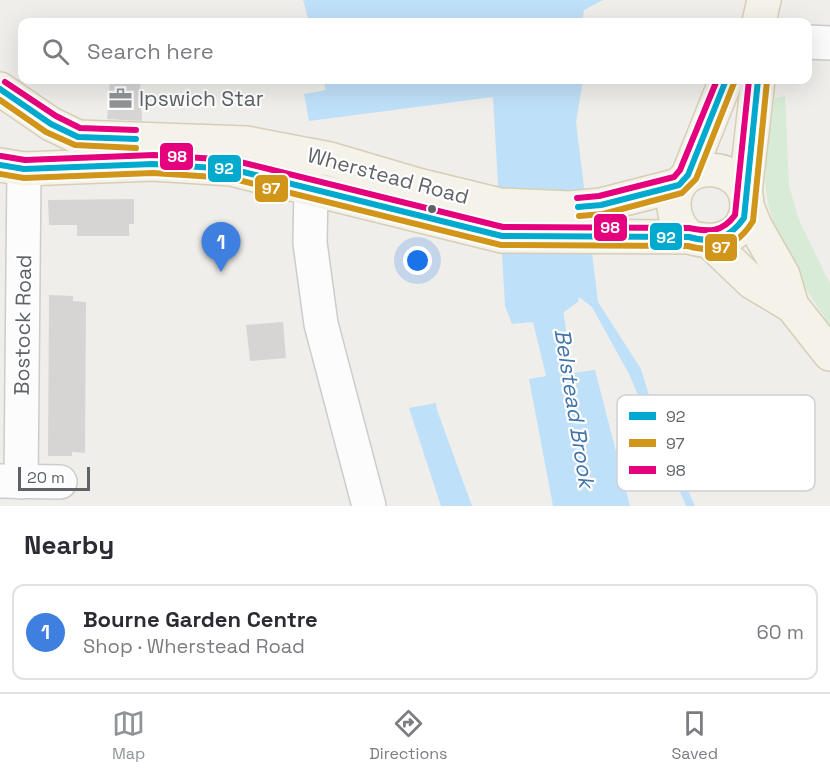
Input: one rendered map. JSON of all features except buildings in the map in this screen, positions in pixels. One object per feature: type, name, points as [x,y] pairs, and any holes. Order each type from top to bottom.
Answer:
[{"type":"main road","points":[[760,18],[764,0]]},
{"type":"main road","points":[[724,84],[674,199],[674,212],[681,229],[699,240],[752,282],[792,306],[830,354]]},
{"type":"main road","points":[[758,84],[746,200],[755,226],[783,275],[792,306]]},
{"type":"main road","name":"Wherstead Road","points":[[0,89],[51,124],[78,137],[246,143],[330,159],[418,185],[501,220],[601,205],[683,180],[696,171],[717,169],[738,182],[746,200],[744,218],[736,231],[726,238],[699,240],[607,238],[501,220],[417,217],[259,174],[194,166],[153,164],[12,167]]},
{"type":"street","points":[[812,42],[830,43]]},
{"type":"street","name":"Bostock Road","points":[[12,167],[10,482],[60,482]]},
{"type":"street","points":[[311,188],[310,243],[321,324],[369,506]]},
{"type":"green space","points":[[785,96],[789,186],[799,220],[830,284],[830,325],[802,282],[785,250],[768,203],[765,165],[770,122],[775,98]]},
{"type":"water","points":[[303,0],[603,0],[584,10],[583,18],[308,18]]},
{"type":"water","points":[[324,84],[582,84],[576,122],[598,302],[641,369],[649,395],[638,395],[592,307],[579,297],[578,302],[557,317],[567,374],[595,370],[617,455],[617,491],[626,491],[630,506],[553,506],[529,379],[546,376],[533,322],[512,324],[505,306],[493,97],[309,121],[304,94],[326,90]]},
{"type":"water","points":[[436,403],[472,506],[441,506],[409,408]]},
{"type":"water","points":[[680,491],[688,491],[695,506],[686,506]]},
{"type":"waterway","name":"Belstead Brook","points":[[559,310],[570,383]]},
{"type":"transit line","name":"98","points":[[5,82],[56,116],[80,128],[136,130]]},
{"type":"transit line","name":"98","points":[[577,198],[599,196],[674,177],[680,170],[715,84]]},
{"type":"transit line","name":"92","points":[[578,207],[601,205],[679,185],[688,175],[724,84]]},
{"type":"transit line","name":"97","points":[[579,216],[603,214],[682,193],[696,179],[734,84]]},
{"type":"transit line","name":"98","points":[[1,156],[25,160],[154,155],[232,160],[503,227],[715,230],[725,225],[735,215],[749,84]]},
{"type":"transit line","name":"92","points":[[0,165],[24,169],[153,164],[231,169],[502,236],[689,237],[713,240],[732,231],[744,218],[758,84]]},
{"type":"transit line","name":"97","points":[[0,174],[24,178],[153,173],[230,178],[501,245],[717,248],[740,237],[753,221],[767,84]]},
{"type":"transit line","name":"92","points":[[0,89],[51,124],[78,137],[136,139]]},
{"type":"transit line","name":"97","points":[[0,100],[46,132],[75,145],[136,148]]},
{"type":"place","name":"Ipswich Star","points":[[121,99]]},
{"type":"place","name":"Bourne Garden Centre","points":[[221,272]]}]
